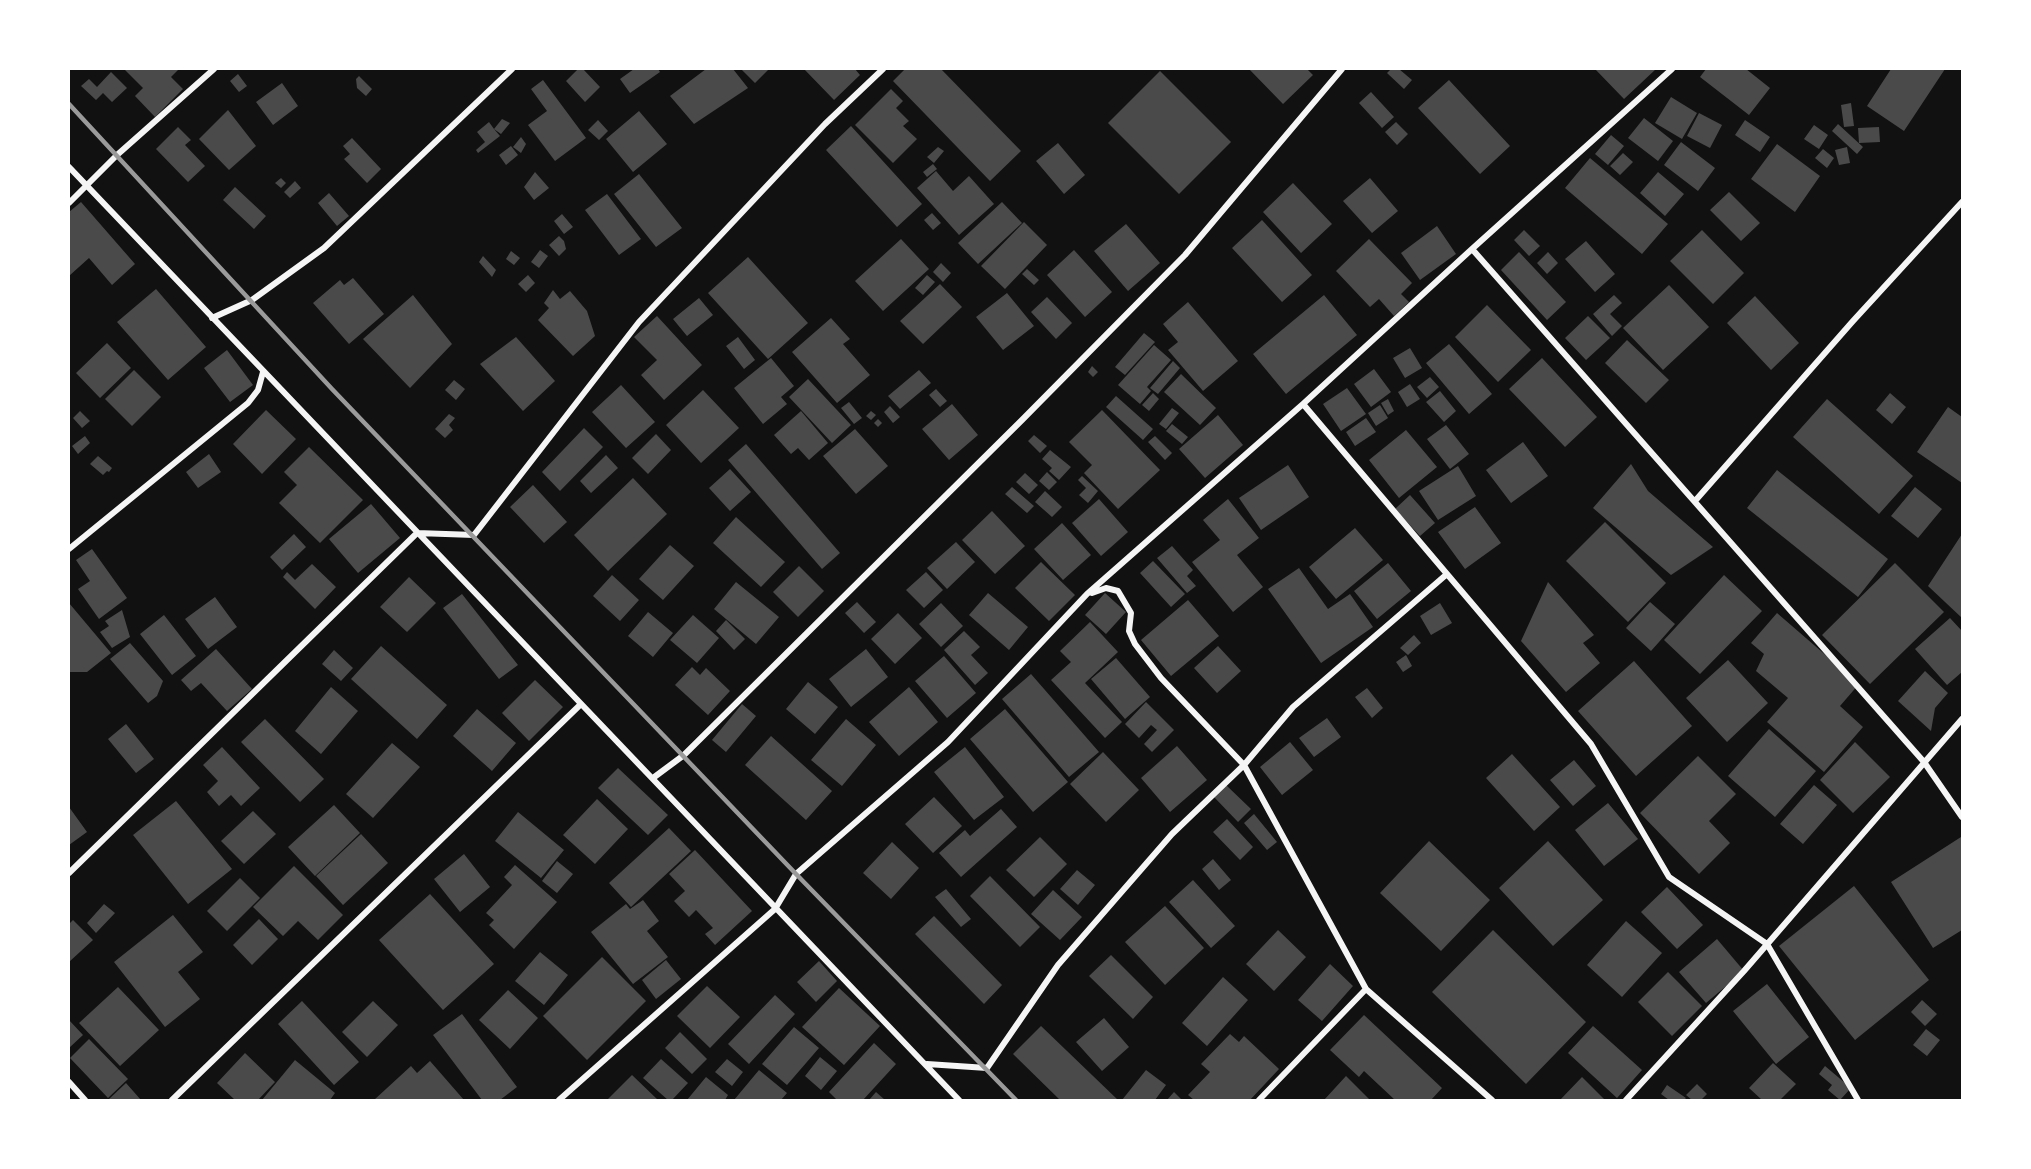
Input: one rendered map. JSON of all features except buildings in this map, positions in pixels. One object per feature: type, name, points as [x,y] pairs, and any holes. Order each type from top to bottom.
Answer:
[{"type":"street","points":[[69,203],[117,155],[214,69]]},
{"type":"street","points":[[212,318],[252,300],[324,248],[512,69]]},
{"type":"street","points":[[69,873],[417,533],[474,535],[639,322],[825,124],[883,69]]},
{"type":"street","points":[[652,778],[693,747],[1185,255],[1342,69]]},
{"type":"street","points":[[559,1100],[775,909],[796,874],[948,742],[1087,594],[1303,404],[1672,69]]},
{"type":"street","points":[[69,167],[959,1100]]},
{"type":"street","points":[[1695,501],[1962,201]]},
{"type":"street","points":[[1472,249],[1924,762],[1962,817]]},
{"type":"street","points":[[69,549],[248,403],[258,390],[263,372]]},
{"type":"street","points":[[1303,404],[1591,744],[1670,877],[1767,944],[1858,1100]]},
{"type":"street","points":[[927,1064],[987,1068],[1058,965],[1172,834],[1244,765],[1293,707],[1447,574]]},
{"type":"street","points":[[1087,594],[1106,588],[1118,591],[1131,613],[1129,631],[1135,644],[1161,678],[1244,765],[1366,989],[1492,1100]]},
{"type":"street","points":[[172,1100],[581,704]]},
{"type":"street","points":[[1626,1100],[1767,944],[1962,719]]},
{"type":"street","points":[[1259,1100],[1366,989]]},
{"type":"street","points":[[69,1082],[85,1100]]},
{"type":"railway","points":[[69,104],[332,389],[796,874],[1016,1100]]}]
